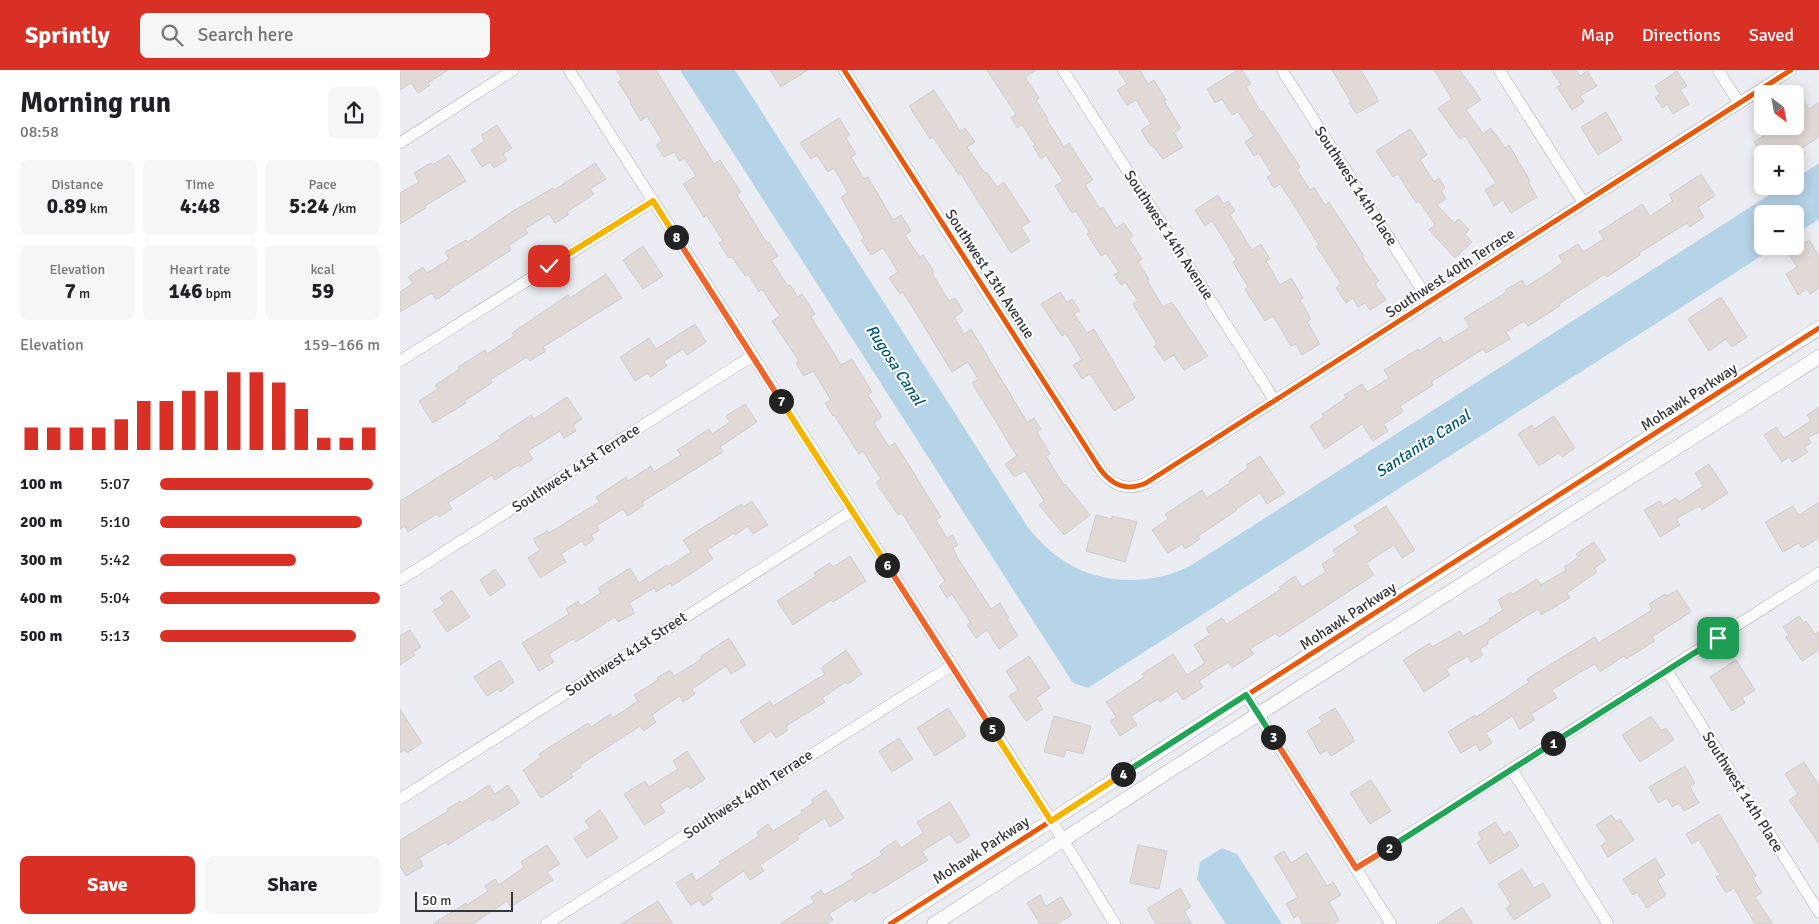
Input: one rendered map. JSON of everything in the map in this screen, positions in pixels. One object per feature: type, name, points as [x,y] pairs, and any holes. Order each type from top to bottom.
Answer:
[{"type":"street","points":[[400,142],[513,70]]},
{"type":"street","points":[[569,70],[1064,841],[1115,924]]},
{"type":"street","name":"Southwest 13th Avenue","points":[[844,70],[1100,469],[1120,487]]},
{"type":"street","name":"Southwest 14th Avenue","points":[[1063,70],[1275,400]]},
{"type":"street","name":"Southwest 14th Place","points":[[1282,70],[1429,301]]},
{"type":"street","points":[[1499,70],[1583,202]]},
{"type":"street","points":[[1718,70],[1739,103]]},
{"type":"street","name":"Southwest 40th Terrace","points":[[1120,487],[1132,487],[1146,483],[1791,70]]},
{"type":"street","points":[[400,361],[653,201]]},
{"type":"street","name":"Mohawk Parkway","points":[[890,924],[1819,328]]},
{"type":"street","name":"Southwest 41st Terrace","points":[[400,580],[752,356]]},
{"type":"street","points":[[934,924],[1166,773],[1259,716],[1819,357]]},
{"type":"street","name":"Southwest 41st Street","points":[[400,799],[852,511]]},
{"type":"street","points":[[1356,868],[1819,573]]},
{"type":"street","name":"Southwest 40th Terrace","points":[[546,924],[951,666]]},
{"type":"street","name":"Southwest 14th Place","points":[[1667,670],[1819,912]]},
{"type":"street","points":[[1246,695],[1391,924]]},
{"type":"street","points":[[1512,770],[1608,924]]},
{"type":"water","points":[[680,70],[735,70],[1029,529],[1050,550],[1078,569],[1094,575],[1126,580],[1159,577],[1175,573],[1190,566],[1769,195],[1804,195],[1804,173],[1819,163],[1819,219],[1804,229],[1804,205],[1754,205],[1754,255],[1763,255],[1088,688],[1073,683]]},
{"type":"water","points":[[1222,848],[1237,854],[1282,924],[1226,924],[1197,879],[1200,862]]},
{"type":"building","points":[[400,70],[448,70],[428,83],[430,85],[418,93],[411,83],[400,90]]},
{"type":"building","points":[[616,70],[656,70],[714,164],[720,160],[741,192],[737,195],[767,243],[769,242],[778,256],[771,260],[788,286],[790,285],[798,297],[802,294],[815,314],[811,317],[841,365],[852,359],[872,392],[868,395],[882,417],[874,423],[889,447],[895,443],[941,517],[936,520],[947,538],[952,535],[958,545],[953,548],[957,557],[991,609],[1000,603],[1009,618],[1007,619],[1018,636],[999,649],[987,630],[976,638],[967,625],[970,622],[952,594],[947,598],[939,586],[945,581],[902,513],[898,515],[876,483],[881,479],[863,451],[859,454],[833,416],[825,403],[831,400],[813,371],[804,376],[796,363],[799,361],[772,321],[780,316],[762,289],[759,292],[748,274],[745,276],[732,257],[729,258],[719,243],[723,241],[706,215],[704,217],[683,184],[696,176],[684,158],[680,161],[674,152],[664,157],[656,145],[662,141],[647,116],[641,121],[618,82],[622,79]]},
{"type":"building","points":[[770,70],[808,70],[781,87]]},
{"type":"building","points":[[987,70],[1036,70],[1025,77],[1039,98],[1036,100],[1064,147],[1069,143],[1093,180],[1085,185],[1100,209],[1103,207],[1116,228],[1124,223],[1133,236],[1129,239],[1142,259],[1138,262],[1163,307],[1172,302],[1208,356],[1184,370],[1174,355],[1164,361],[1154,346],[1157,344],[1133,304],[1138,301],[1125,282],[1121,285],[1114,275],[1119,272],[1106,253],[1101,256],[1087,234],[1090,233],[1076,211],[1072,213],[1055,186],[1063,181],[1046,155],[1041,159],[1033,146],[1035,145],[1022,125],[1018,128],[1011,118],[1016,114]]},
{"type":"building","points":[[1118,70],[1140,70],[1148,84],[1154,80],[1166,100],[1164,101],[1181,128],[1174,133],[1183,147],[1163,159],[1151,146],[1141,130],[1151,124],[1136,100],[1127,105],[1117,90],[1127,84]]},
{"type":"building","points":[[1238,70],[1242,70],[1251,84],[1246,87],[1261,112],[1263,111],[1300,167],[1297,169],[1310,190],[1314,187],[1325,205],[1329,202],[1364,256],[1362,257],[1379,281],[1375,284],[1386,300],[1370,310],[1365,303],[1358,307],[1353,298],[1346,303],[1336,288],[1341,284],[1316,246],[1319,245],[1280,184],[1274,188],[1267,177],[1272,174],[1259,153],[1254,156],[1245,142],[1254,136],[1238,112],[1232,115],[1222,99],[1215,103],[1207,89]]},
{"type":"building","points":[[1332,70],[1361,70],[1379,101],[1356,114]]},
{"type":"building","points":[[1434,70],[1460,70],[1481,100],[1466,110],[1483,134],[1491,128],[1505,148],[1509,145],[1537,197],[1511,213],[1503,200],[1494,206],[1485,190],[1496,183],[1465,136],[1460,139],[1438,108],[1452,99]]},
{"type":"building","points":[[1551,70],[1576,70],[1580,76],[1587,71],[1597,86],[1580,96],[1584,102],[1572,110],[1557,87],[1561,85]]},
{"type":"building","points":[[1677,71],[1687,86],[1680,90],[1689,104],[1673,114],[1667,104],[1663,108],[1655,97],[1660,94],[1655,86]]},
{"type":"building","points":[[934,90],[960,131],[965,128],[975,142],[967,147],[985,173],[987,172],[997,187],[1004,182],[1030,222],[1021,227],[1030,241],[1011,253],[961,174],[959,175],[933,137],[930,139],[909,106]]},
{"type":"building","points":[[1804,102],[1809,109],[1819,102],[1819,137],[1804,147],[1804,145],[1756,145],[1754,142],[1764,135],[1804,135]]},
{"type":"building","points":[[1606,112],[1622,140],[1598,155],[1581,127]]},
{"type":"building","points":[[839,118],[850,135],[846,138],[856,154],[851,157],[864,179],[868,177],[893,220],[901,215],[911,231],[905,235],[920,258],[923,255],[949,301],[955,298],[963,311],[954,317],[964,334],[971,329],[1027,422],[1034,418],[1041,429],[1037,432],[1050,454],[1046,456],[1064,485],[1090,515],[1064,535],[1039,505],[1044,501],[1025,471],[1014,477],[1005,464],[1017,456],[972,383],[978,379],[968,362],[952,372],[903,292],[900,294],[889,278],[898,272],[883,248],[871,255],[861,240],[864,238],[841,197],[848,193],[834,168],[828,172],[817,155],[811,159],[800,143]]},
{"type":"building","points":[[497,125],[512,148],[503,154],[507,160],[494,168],[490,162],[482,167],[471,150],[485,141],[481,135]]},
{"type":"building","points":[[1410,129],[1427,155],[1420,160],[1434,182],[1439,178],[1445,188],[1441,191],[1446,199],[1437,205],[1454,223],[1459,219],[1469,230],[1465,234],[1472,242],[1455,258],[1429,230],[1435,225],[1419,201],[1416,203],[1398,174],[1393,177],[1376,151]]},
{"type":"building","points":[[449,155],[466,181],[400,224],[400,193],[419,182],[414,173]]},
{"type":"building","points":[[595,163],[606,179],[590,189],[594,194],[567,212],[568,215],[555,223],[549,214],[525,229],[528,233],[508,246],[511,250],[450,291],[436,300],[432,293],[400,312],[400,292],[413,283],[408,277],[423,267],[427,273],[449,259],[445,252],[466,240],[468,242],[513,211],[553,188],[554,190]]},
{"type":"building","points":[[1701,174],[1715,196],[1698,207],[1704,217],[1690,227],[1687,223],[1639,253],[1640,255],[1607,277],[1605,274],[1528,326],[1524,321],[1506,332],[1510,339],[1486,353],[1483,349],[1431,382],[1433,385],[1400,406],[1403,412],[1384,424],[1388,431],[1373,441],[1362,424],[1325,449],[1310,426],[1324,417],[1322,414],[1346,398],[1344,395],[1362,384],[1367,392],[1389,378],[1384,370],[1440,337],[1444,343],[1470,327],[1464,318],[1507,292],[1505,290],[1522,280],[1526,287],[1563,262],[1559,256],[1578,244],[1583,252],[1604,239],[1599,232],[1642,204],[1650,216],[1673,201],[1669,195]]},
{"type":"building","points":[[1218,195],[1224,204],[1228,201],[1235,211],[1230,215],[1252,250],[1261,244],[1270,259],[1266,261],[1280,285],[1291,278],[1303,298],[1300,300],[1311,319],[1307,322],[1320,344],[1302,355],[1296,344],[1291,346],[1273,316],[1265,321],[1245,289],[1248,287],[1233,262],[1236,260],[1228,246],[1212,221],[1205,226],[1195,210]]},
{"type":"building","points":[[1809,240],[1819,256],[1819,288],[1810,294],[1807,289],[1798,295],[1786,274],[1797,267],[1789,255],[1804,255],[1804,243]]},
{"type":"building","points":[[643,246],[663,276],[643,289],[623,260]]},
{"type":"building","points":[[606,274],[622,298],[543,347],[546,351],[530,361],[527,357],[490,380],[492,383],[464,401],[466,403],[433,423],[419,401],[438,389],[435,385],[460,369],[458,367],[485,350],[487,354],[514,336],[512,333],[568,295],[570,298]]},
{"type":"building","points":[[1060,292],[1067,302],[1072,299],[1080,311],[1074,314],[1087,333],[1094,329],[1135,398],[1114,411],[1090,374],[1082,379],[1073,365],[1082,360],[1066,334],[1062,336],[1041,304]]},
{"type":"building","points":[[1721,297],[1747,337],[1732,347],[1726,339],[1709,351],[1688,319]]},
{"type":"building","points":[[695,324],[706,342],[687,355],[683,349],[664,361],[667,366],[650,377],[648,373],[635,381],[620,357],[649,338],[656,349]]},
{"type":"building","points":[[567,397],[582,419],[573,425],[576,431],[564,438],[560,431],[528,451],[533,459],[520,467],[518,465],[495,480],[492,475],[448,503],[452,509],[439,517],[437,514],[408,532],[405,526],[400,529],[400,501],[501,438],[499,436],[531,415],[534,419]]},
{"type":"building","points":[[745,404],[757,422],[720,447],[723,452],[642,502],[644,505],[628,516],[623,509],[596,526],[599,530],[591,535],[594,540],[585,546],[582,541],[561,554],[566,562],[540,578],[528,558],[540,550],[533,539],[548,531],[549,533],[599,502],[596,497],[626,477],[628,481],[651,466],[654,472],[681,455],[677,450],[709,429],[712,434],[730,422],[726,416]]},
{"type":"building","points":[[1819,407],[1819,434],[1818,432],[1808,438],[1811,443],[1804,447],[1808,452],[1792,462],[1789,457],[1782,462],[1764,435],[1776,427],[1784,438],[1811,421],[1807,415]]},
{"type":"building","points":[[1554,416],[1575,448],[1562,457],[1559,453],[1539,466],[1518,434],[1532,425],[1534,429]]},
{"type":"building","points":[[1260,456],[1285,493],[1267,504],[1260,493],[1198,536],[1200,539],[1185,549],[1182,544],[1168,553],[1152,530],[1168,519],[1165,514],[1202,490],[1207,498],[1230,483],[1229,481],[1248,468],[1246,465]]},
{"type":"building","points":[[1709,464],[1728,493],[1702,510],[1699,506],[1676,519],[1680,525],[1660,537],[1644,510],[1660,501],[1663,506],[1676,498],[1679,502],[1703,486],[1695,473]]},
{"type":"building","points":[[752,501],[768,525],[753,534],[748,526],[707,550],[713,559],[672,586],[670,583],[656,592],[654,588],[629,603],[635,613],[618,622],[615,617],[576,642],[573,639],[549,654],[554,662],[539,671],[522,643],[569,614],[566,609],[578,601],[581,606],[601,593],[598,588],[630,568],[639,583],[667,565],[668,567],[691,552],[683,540],[741,504],[743,507]]},
{"type":"building","points":[[1819,502],[1819,538],[1802,548],[1799,543],[1783,552],[1765,522],[1793,506],[1799,515]]},
{"type":"building","points":[[1386,506],[1415,550],[1402,558],[1394,545],[1366,563],[1374,575],[1279,637],[1276,633],[1250,649],[1254,654],[1232,668],[1228,662],[1199,681],[1203,687],[1183,700],[1177,691],[1160,702],[1158,699],[1131,716],[1137,725],[1120,736],[1110,721],[1116,717],[1106,702],[1144,677],[1142,674],[1173,654],[1187,675],[1205,663],[1194,645],[1210,635],[1206,628],[1222,618],[1227,624],[1281,589],[1279,587],[1295,576],[1302,587],[1326,572],[1322,564],[1336,555],[1333,550],[1359,533],[1354,526]]},
{"type":"building","points":[[1096,515],[1112,519],[1112,516],[1137,522],[1125,562],[1086,551]]},
{"type":"building","points":[[1594,542],[1606,560],[1594,568],[1597,572],[1567,593],[1570,598],[1541,615],[1538,609],[1487,641],[1488,644],[1480,649],[1483,655],[1471,662],[1468,656],[1446,669],[1450,675],[1424,692],[1403,660],[1430,643],[1432,647],[1460,631],[1463,636],[1490,621],[1489,619],[1503,610],[1498,600],[1511,592],[1513,594],[1537,579],[1541,585],[1566,570],[1564,567],[1579,557],[1576,554]]},
{"type":"building","points":[[850,556],[866,581],[833,602],[831,600],[793,625],[777,601],[816,576],[814,573],[830,563],[833,567]]},
{"type":"building","points":[[495,569],[506,585],[490,596],[480,580]]},
{"type":"building","points":[[452,590],[470,617],[447,632],[433,611],[444,604],[440,598]]},
{"type":"building","points":[[1677,590],[1691,612],[1652,637],[1655,641],[1626,659],[1624,656],[1600,672],[1595,664],[1579,673],[1552,690],[1557,698],[1531,714],[1534,720],[1520,729],[1512,716],[1486,733],[1492,743],[1480,751],[1476,744],[1461,753],[1448,732],[1475,715],[1476,717],[1529,682],[1527,679],[1595,637],[1598,643],[1652,610],[1649,604],[1665,594],[1667,596]]},
{"type":"building","points":[[1799,616],[1804,623],[1806,621],[1815,634],[1819,631],[1819,650],[1802,661],[1786,637],[1789,635],[1783,627]]},
{"type":"building","points":[[410,630],[421,647],[413,652],[415,655],[400,665],[400,636]]},
{"type":"building","points":[[729,638],[746,665],[731,674],[726,666],[692,689],[695,694],[683,702],[680,696],[652,715],[656,722],[644,731],[640,726],[580,765],[581,767],[571,774],[573,777],[541,798],[523,770],[541,757],[539,754],[588,723],[591,727],[610,714],[613,718],[638,701],[634,695],[658,680],[657,678],[670,670],[674,676],[702,659],[701,656]]},
{"type":"building","points":[[846,650],[862,674],[822,698],[825,702],[786,726],[788,730],[776,738],[771,731],[754,743],[740,721],[770,701],[773,706],[825,674],[821,668]]},
{"type":"building","points":[[1029,656],[1050,688],[1036,698],[1043,709],[1026,721],[1009,696],[1018,690],[1006,671]]},
{"type":"building","points":[[500,660],[514,682],[500,692],[498,689],[487,696],[474,677]]},
{"type":"building","points":[[1736,660],[1755,690],[1742,698],[1745,703],[1732,711],[1710,677]]},
{"type":"building","points":[[948,708],[966,736],[935,756],[917,728]]},
{"type":"building","points":[[1335,708],[1355,741],[1331,756],[1327,750],[1320,754],[1307,731],[1322,722],[1319,717]]},
{"type":"building","points":[[400,709],[422,743],[407,753],[405,750],[400,753]]},
{"type":"building","points":[[1054,716],[1091,726],[1083,754],[1066,750],[1064,757],[1044,752]]},
{"type":"building","points":[[1651,716],[1661,730],[1666,728],[1674,740],[1640,762],[1622,735]]},
{"type":"building","points":[[899,738],[913,759],[892,772],[879,751]]},
{"type":"building","points":[[687,751],[705,779],[690,789],[688,786],[660,804],[665,812],[644,825],[624,794],[645,781],[649,787],[678,769],[673,761]]},
{"type":"building","points":[[1804,762],[1819,785],[1819,844],[1789,800],[1798,794],[1785,774]]},
{"type":"building","points":[[1685,766],[1695,783],[1690,787],[1699,803],[1684,811],[1679,803],[1672,807],[1667,798],[1658,803],[1649,787]]},
{"type":"building","points":[[1371,780],[1391,811],[1370,824],[1350,793]]},
{"type":"building","points":[[489,785],[495,794],[508,785],[520,803],[492,821],[490,818],[448,845],[446,842],[419,858],[423,866],[406,876],[400,866],[400,840],[448,811],[447,809],[460,801],[462,803]]},
{"type":"building","points":[[826,790],[844,818],[830,827],[825,818],[797,836],[799,839],[760,865],[764,871],[750,880],[744,871],[710,894],[713,899],[703,906],[699,900],[691,906],[676,883],[692,873],[696,881],[721,864],[719,862],[759,836],[757,832],[768,824],[773,831],[802,813],[801,811],[813,803],[811,800]]},
{"type":"building","points":[[950,802],[970,836],[957,844],[950,834],[922,851],[928,860],[873,894],[871,891],[855,902],[853,898],[829,914],[833,920],[826,924],[780,924],[814,902],[811,897],[821,890],[824,895],[854,878],[851,874],[882,855],[880,851],[896,840],[901,848],[923,833],[917,822]]},
{"type":"building","points":[[600,810],[618,838],[587,858],[574,838],[590,828],[585,821]]},
{"type":"building","points":[[1719,814],[1756,876],[1753,878],[1762,893],[1755,897],[1773,924],[1755,924],[1734,888],[1726,893],[1716,877],[1720,875],[1699,840],[1692,844],[1686,834]]},
{"type":"building","points":[[1611,815],[1616,821],[1620,819],[1634,840],[1608,857],[1601,846],[1607,841],[1596,825]]},
{"type":"building","points":[[1495,822],[1504,835],[1510,831],[1519,846],[1490,864],[1477,843],[1482,839],[1478,833]]},
{"type":"building","points":[[547,845],[560,864],[547,872],[553,880],[511,907],[507,901],[473,924],[433,924],[488,891],[485,886],[495,879],[499,885],[524,867],[521,862]]},
{"type":"building","points":[[1138,845],[1167,851],[1159,889],[1130,883]]},
{"type":"building","points":[[1284,851],[1291,863],[1307,853],[1327,886],[1333,882],[1341,895],[1329,902],[1339,920],[1333,924],[1303,924],[1298,915],[1294,918],[1286,904],[1298,897],[1274,857]]},
{"type":"building","points":[[1655,858],[1665,875],[1657,880],[1666,895],[1647,908],[1637,892],[1633,895],[1623,879]]},
{"type":"building","points":[[1522,869],[1534,888],[1543,883],[1551,896],[1514,920],[1506,908],[1511,904],[1498,884]]},
{"type":"building","points":[[1180,888],[1191,907],[1184,911],[1192,924],[1156,924],[1147,909]]},
{"type":"building","points":[[1040,895],[1046,906],[1061,897],[1072,915],[1057,924],[1040,924],[1027,903]]},
{"type":"building","points":[[658,901],[673,924],[621,924]]},
{"type":"building","points":[[1462,907],[1473,924],[1437,924]]},
{"type":"cycle path","points":[[844,70],[1100,469],[1109,479],[1126,487],[1139,486],[1146,483],[1791,70]]},
{"type":"cycle path","points":[[890,924],[1819,328]]},
{"type":"route","points":[[549,266],[653,201],[1051,821],[1246,695],[1356,868],[1414,833],[1718,638]]},
{"type":"water label","name":"Rugosa Canal","points":[[895,365]]},
{"type":"water label","name":"Santanita Canal","points":[[1423,444]]}]
